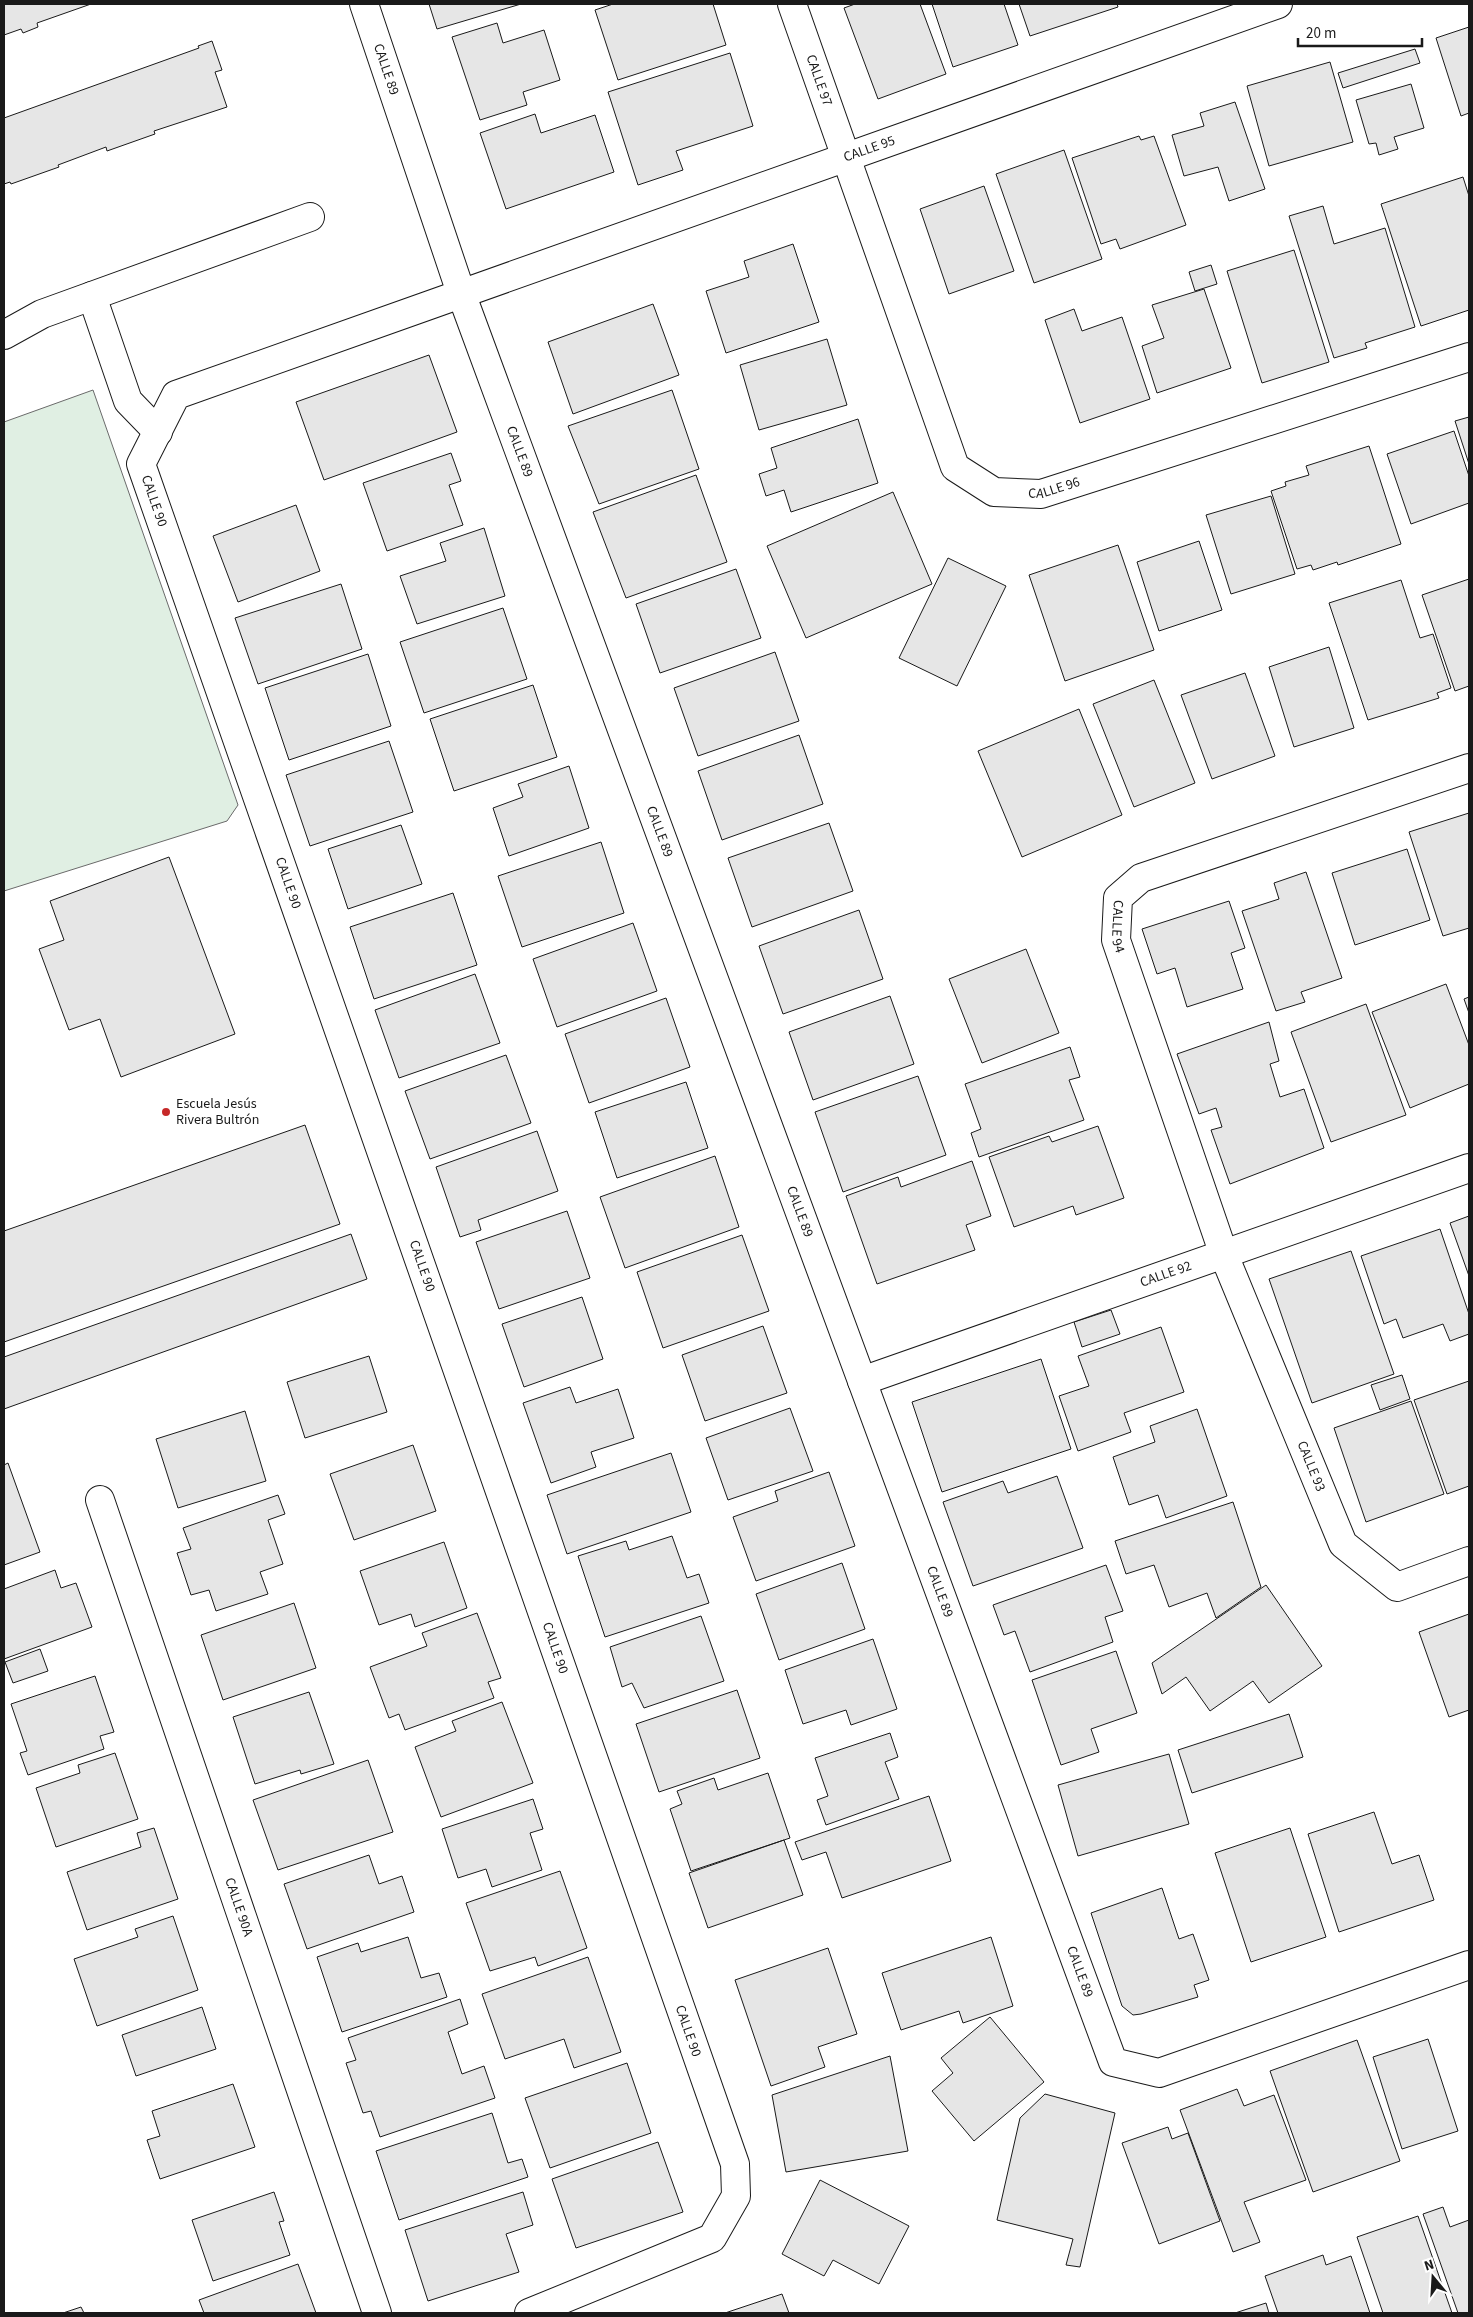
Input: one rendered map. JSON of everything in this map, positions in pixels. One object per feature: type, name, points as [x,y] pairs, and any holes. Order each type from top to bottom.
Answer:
[{"type":"street","name":"CALLE 89","points":[[364,4],[461,293],[1113,2062],[1158,2073],[1469,1965]]},
{"type":"street","name":"CALLE 97","points":[[792,4],[844,157]]},
{"type":"street","name":"CALLE 95","points":[[461,293],[1278,4]]},
{"type":"street","name":"CALLE 96","points":[[844,157],[955,467],[994,492],[1041,494],[1469,357]]},
{"type":"street","points":[[4,335],[42,314],[310,217]]},
{"type":"street","name":"CALLE 90","points":[[461,293],[176,395],[141,464],[735,2164],[736,2196],[712,2238],[529,2313]]},
{"type":"street","points":[[92,296],[128,401],[158,432]]},
{"type":"street","name":"CALLE 94","points":[[1224,1255],[1116,940],[1118,898],[1141,878],[1469,768]]},
{"type":"street","name":"CALLE 92","points":[[862,1381],[1469,1168]]},
{"type":"street","name":"CALLE 93","points":[[1224,1255],[1343,1544],[1397,1587],[1469,1561]]},
{"type":"street","name":"CALLE 90A","points":[[100,1500],[377,2313]]},
{"type":"green space","points":[[93,390],[238,805],[227,821],[4,891],[4,422]]},
{"type":"building","points":[[4,4],[91,4],[37,23],[38,27],[23,33],[21,29],[4,35]]},
{"type":"building","points":[[429,4],[521,4],[437,29]]},
{"type":"building","points":[[613,4],[713,4],[726,45],[618,80],[595,10]]},
{"type":"building","points":[[855,4],[920,4],[946,74],[878,99],[844,8]]},
{"type":"building","points":[[932,4],[1004,4],[1018,45],[953,67]]},
{"type":"building","points":[[1019,4],[1117,4],[1118,7],[1030,36]]},
{"type":"building","points":[[497,23],[503,43],[544,30],[560,80],[523,92],[527,105],[480,120],[452,37]]},
{"type":"building","points":[[1469,27],[1469,113],[1461,116],[1436,38]]},
{"type":"building","points":[[212,41],[222,70],[215,72],[227,107],[154,131],[155,134],[107,151],[106,147],[58,165],[59,167],[11,184],[10,182],[4,184],[4,118],[199,48],[198,46]]},
{"type":"building","points":[[1415,49],[1420,63],[1343,88],[1338,73]]},
{"type":"building","points":[[730,53],[753,126],[676,151],[683,170],[638,185],[608,92]]},
{"type":"building","points":[[1330,62],[1353,142],[1269,166],[1247,86]]},
{"type":"building","points":[[1411,84],[1424,128],[1394,137],[1398,149],[1379,155],[1376,143],[1369,144],[1356,100]]},
{"type":"building","points":[[1235,102],[1265,189],[1229,201],[1218,167],[1184,176],[1172,135],[1204,126],[1200,113]]},
{"type":"building","points":[[535,114],[541,133],[595,115],[614,172],[506,209],[480,133]]},
{"type":"building","points":[[1139,136],[1141,140],[1154,136],[1186,225],[1120,249],[1116,239],[1101,244],[1072,158]]},
{"type":"building","points":[[1064,150],[1102,259],[1034,283],[996,174]]},
{"type":"building","points":[[1463,177],[1469,196],[1469,310],[1421,326],[1381,204]]},
{"type":"building","points":[[984,186],[1014,271],[949,294],[920,209]]},
{"type":"building","points":[[1323,206],[1334,244],[1385,228],[1415,327],[1365,343],[1367,348],[1334,358],[1289,216]]},
{"type":"building","points":[[793,244],[819,322],[726,353],[706,291],[749,277],[744,261]]},
{"type":"building","points":[[1294,250],[1329,362],[1262,383],[1227,271]]},
{"type":"building","points":[[1211,265],[1217,284],[1195,291],[1189,272]]},
{"type":"building","points":[[1204,289],[1231,368],[1157,393],[1142,346],[1164,338],[1152,305]]},
{"type":"building","points":[[653,304],[679,375],[573,414],[548,342]]},
{"type":"building","points":[[1074,309],[1082,331],[1122,317],[1150,399],[1080,423],[1045,320]]},
{"type":"building","points":[[827,339],[847,405],[759,430],[740,365]]},
{"type":"building","points":[[429,355],[457,432],[324,480],[296,402]]},
{"type":"building","points":[[672,390],[699,469],[599,504],[568,426]]},
{"type":"building","points":[[1469,417],[1469,464],[1455,421]]},
{"type":"building","points":[[858,419],[878,483],[791,512],[784,490],[766,496],[759,474],[777,468],[771,448]]},
{"type":"building","points":[[1454,431],[1469,476],[1469,503],[1411,524],[1387,454]]},
{"type":"building","points":[[1369,446],[1401,544],[1338,565],[1337,562],[1313,570],[1311,565],[1297,569],[1271,491],[1286,486],[1285,482],[1309,475],[1306,466]]},
{"type":"building","points":[[451,453],[461,481],[449,485],[463,525],[387,551],[363,483]]},
{"type":"building","points":[[696,475],[727,562],[626,598],[593,512]]},
{"type":"building","points":[[893,492],[932,584],[806,638],[767,546]]},
{"type":"building","points":[[1271,496],[1295,574],[1231,594],[1206,515]]},
{"type":"building","points":[[296,505],[320,571],[238,602],[213,536]]},
{"type":"building","points":[[484,528],[505,596],[417,624],[400,576],[446,561],[440,543]]},
{"type":"building","points":[[1199,541],[1222,610],[1159,631],[1137,562]]},
{"type":"building","points":[[1118,545],[1154,650],[1065,681],[1029,575]]},
{"type":"building","points":[[948,558],[1006,586],[957,686],[899,658]]},
{"type":"building","points":[[736,569],[761,638],[660,673],[636,604]]},
{"type":"building","points":[[1469,579],[1469,686],[1455,691],[1422,595]]},
{"type":"building","points":[[1401,580],[1420,638],[1433,634],[1451,688],[1437,693],[1439,698],[1368,720],[1329,603]]},
{"type":"building","points":[[341,584],[362,649],[258,684],[235,618]]},
{"type":"building","points":[[503,608],[527,679],[424,713],[400,642]]},
{"type":"building","points":[[1329,647],[1354,728],[1294,747],[1269,667]]},
{"type":"building","points":[[775,652],[799,721],[698,756],[674,688]]},
{"type":"building","points":[[368,654],[391,726],[289,760],[265,688]]},
{"type":"building","points":[[1245,673],[1275,756],[1212,779],[1181,695]]},
{"type":"building","points":[[1154,680],[1195,783],[1134,807],[1093,704]]},
{"type":"building","points":[[533,685],[557,757],[454,791],[430,719]]},
{"type":"building","points":[[1079,709],[1122,815],[1022,857],[978,751]]},
{"type":"building","points":[[799,735],[823,804],[722,840],[698,771]]},
{"type":"building","points":[[389,741],[413,812],[310,846],[286,775]]},
{"type":"building","points":[[569,766],[589,828],[509,856],[493,808],[523,797],[518,784]]},
{"type":"building","points":[[1469,813],[1469,928],[1443,936],[1409,832]]},
{"type":"building","points":[[829,823],[853,891],[752,927],[728,858]]},
{"type":"building","points":[[401,825],[422,884],[348,909],[328,849]]},
{"type":"building","points":[[601,842],[624,913],[522,947],[498,876]]},
{"type":"building","points":[[1407,849],[1430,920],[1355,945],[1332,873]]},
{"type":"building","points":[[169,857],[235,1034],[121,1077],[100,1019],[69,1030],[39,949],[64,940],[50,901]]},
{"type":"building","points":[[1306,872],[1342,978],[1301,992],[1305,1002],[1276,1011],[1242,911],[1279,899],[1274,883]]},
{"type":"building","points":[[453,893],[477,965],[374,999],[350,927]]},
{"type":"building","points":[[1229,901],[1245,948],[1231,953],[1243,989],[1187,1007],[1175,968],[1157,974],[1142,929]]},
{"type":"building","points":[[859,910],[883,979],[783,1014],[759,946]]},
{"type":"building","points":[[633,923],[657,991],[557,1027],[533,959]]},
{"type":"building","points":[[1026,949],[1059,1033],[982,1063],[949,979]]},
{"type":"building","points":[[475,974],[500,1043],[399,1078],[375,1010]]},
{"type":"building","points":[[1446,984],[1469,1045],[1469,1084],[1410,1108],[1372,1012]]},
{"type":"building","points":[[890,996],[914,1064],[813,1100],[789,1032]]},
{"type":"building","points":[[1469,997],[1469,1013],[1464,999]]},
{"type":"building","points":[[666,998],[690,1067],[589,1103],[565,1034]]},
{"type":"building","points":[[1366,1004],[1406,1115],[1331,1142],[1291,1032]]},
{"type":"building","points":[[1269,1022],[1279,1061],[1270,1064],[1280,1097],[1304,1089],[1324,1148],[1230,1184],[1211,1130],[1222,1127],[1216,1108],[1199,1114],[1177,1054]]},
{"type":"building","points":[[1070,1047],[1080,1077],[1069,1080],[1084,1120],[979,1157],[971,1133],[981,1129],[965,1084]]},
{"type":"building","points":[[506,1055],[531,1123],[430,1159],[405,1091]]},
{"type":"building","points":[[918,1076],[946,1155],[843,1192],[815,1112]]},
{"type":"building","points":[[686,1082],[708,1148],[617,1178],[595,1112]]},
{"type":"building","points":[[305,1125],[340,1224],[4,1342],[4,1231]]},
{"type":"building","points":[[1098,1126],[1124,1198],[1076,1215],[1073,1206],[1014,1227],[989,1157],[1049,1136],[1052,1142]]},
{"type":"building","points":[[537,1131],[558,1191],[478,1220],[481,1230],[460,1237],[436,1167]]},
{"type":"building","points":[[715,1156],[739,1227],[625,1268],[600,1197]]},
{"type":"building","points":[[972,1161],[991,1216],[966,1225],[975,1250],[877,1284],[846,1196],[898,1177],[901,1187]]},
{"type":"building","points":[[567,1211],[590,1278],[499,1309],[476,1242]]},
{"type":"building","points":[[1469,1216],[1469,1276],[1450,1223]]},
{"type":"building","points":[[1440,1229],[1469,1314],[1469,1334],[1450,1341],[1443,1324],[1403,1338],[1396,1319],[1384,1324],[1361,1256]]},
{"type":"building","points":[[351,1234],[367,1279],[4,1409],[4,1357]]},
{"type":"building","points":[[742,1235],[769,1311],[663,1348],[637,1272]]},
{"type":"building","points":[[1351,1251],[1394,1374],[1312,1403],[1269,1279]]},
{"type":"building","points":[[582,1297],[603,1359],[524,1387],[502,1324]]},
{"type":"building","points":[[1111,1310],[1120,1334],[1082,1347],[1074,1322]]},
{"type":"building","points":[[763,1326],[787,1393],[705,1421],[682,1355]]},
{"type":"building","points":[[1161,1327],[1184,1392],[1124,1413],[1131,1432],[1078,1451],[1059,1396],[1089,1386],[1078,1356]]},
{"type":"building","points":[[369,1356],[387,1412],[305,1438],[287,1382]]},
{"type":"building","points":[[1041,1359],[1071,1449],[942,1492],[912,1402]]},
{"type":"building","points":[[1402,1375],[1410,1399],[1380,1410],[1371,1385]]},
{"type":"building","points":[[1469,1381],[1469,1486],[1447,1494],[1414,1400]]},
{"type":"building","points":[[570,1387],[576,1403],[618,1389],[634,1438],[591,1452],[596,1467],[551,1483],[523,1403]]},
{"type":"building","points":[[1411,1401],[1444,1494],[1366,1522],[1334,1428]]},
{"type":"building","points":[[790,1408],[813,1471],[728,1500],[706,1438]]},
{"type":"building","points":[[1197,1409],[1227,1496],[1166,1518],[1158,1495],[1129,1505],[1113,1457],[1155,1442],[1150,1426]]},
{"type":"building","points":[[245,1411],[266,1481],[178,1508],[156,1439]]},
{"type":"building","points":[[413,1445],[436,1511],[354,1540],[330,1474]]},
{"type":"building","points":[[671,1453],[691,1512],[567,1554],[547,1495]]},
{"type":"building","points":[[8,1463],[40,1552],[4,1565],[4,1465]]},
{"type":"building","points":[[829,1472],[855,1546],[756,1581],[733,1517],[778,1501],[775,1491]]},
{"type":"building","points":[[1057,1476],[1083,1548],[973,1586],[943,1502],[1003,1481],[1008,1493]]},
{"type":"building","points":[[278,1495],[285,1514],[268,1520],[283,1564],[260,1572],[268,1594],[216,1611],[209,1590],[191,1595],[177,1553],[191,1549],[183,1528]]},
{"type":"building","points":[[1233,1502],[1261,1587],[1216,1618],[1207,1593],[1169,1607],[1154,1565],[1126,1574],[1115,1541]]},
{"type":"building","points":[[672,1536],[687,1578],[699,1574],[709,1603],[605,1637],[578,1556],[626,1541],[629,1550]]},
{"type":"building","points":[[444,1542],[467,1608],[415,1627],[411,1614],[379,1625],[360,1571]]},
{"type":"building","points":[[842,1563],[865,1629],[779,1660],[756,1594]]},
{"type":"building","points":[[1106,1565],[1123,1611],[1105,1617],[1113,1642],[1030,1672],[1015,1631],[1004,1635],[993,1605]]},
{"type":"building","points":[[55,1570],[61,1588],[76,1583],[92,1627],[4,1659],[4,1589]]},
{"type":"building","points":[[1266,1585],[1322,1666],[1269,1703],[1253,1681],[1210,1711],[1186,1677],[1162,1694],[1152,1663]]},
{"type":"building","points":[[294,1603],[316,1668],[223,1700],[201,1635]]},
{"type":"building","points":[[477,1613],[501,1678],[488,1682],[494,1698],[405,1730],[399,1714],[389,1718],[370,1667],[427,1646],[422,1633]]},
{"type":"building","points":[[1469,1614],[1469,1710],[1449,1717],[1419,1632]]},
{"type":"building","points":[[701,1616],[724,1681],[644,1708],[632,1683],[622,1687],[610,1647]]},
{"type":"building","points":[[873,1639],[897,1709],[851,1725],[846,1710],[803,1724],[785,1670]]},
{"type":"building","points":[[40,1649],[48,1671],[13,1683],[5,1662]]},
{"type":"building","points":[[1116,1651],[1137,1713],[1091,1729],[1099,1752],[1061,1765],[1032,1680]]},
{"type":"building","points":[[95,1676],[114,1732],[100,1736],[104,1749],[28,1775],[20,1753],[27,1751],[11,1704]]},
{"type":"building","points":[[737,1690],[760,1758],[659,1792],[636,1724]]},
{"type":"building","points":[[309,1692],[334,1764],[301,1774],[300,1770],[255,1784],[233,1717]]},
{"type":"building","points":[[502,1702],[533,1783],[441,1817],[415,1747],[456,1731],[452,1721]]},
{"type":"building","points":[[1289,1714],[1303,1757],[1192,1793],[1178,1750]]},
{"type":"building","points":[[890,1733],[898,1757],[885,1762],[899,1799],[826,1825],[817,1800],[828,1796],[815,1758]]},
{"type":"building","points":[[115,1753],[138,1819],[56,1847],[36,1788],[80,1773],[78,1765]]},
{"type":"building","points":[[1169,1754],[1189,1824],[1078,1856],[1058,1785]]},
{"type":"building","points":[[368,1760],[393,1832],[278,1870],[253,1800]]},
{"type":"building","points":[[768,1773],[790,1838],[691,1871],[670,1809],[682,1804],[677,1791],[714,1778],[718,1790]]},
{"type":"building","points":[[929,1796],[951,1861],[842,1898],[826,1852],[802,1860],[795,1842]]},
{"type":"building","points":[[533,1799],[543,1829],[530,1833],[542,1870],[492,1887],[486,1869],[458,1878],[442,1829]]},
{"type":"building","points":[[1374,1812],[1392,1864],[1419,1855],[1434,1900],[1339,1932],[1308,1834]]},
{"type":"building","points":[[154,1828],[178,1899],[87,1930],[67,1872],[141,1847],[137,1833]]},
{"type":"building","points":[[1290,1828],[1326,1937],[1251,1962],[1215,1853]]},
{"type":"building","points":[[784,1840],[803,1895],[708,1928],[689,1873]]},
{"type":"building","points":[[369,1855],[379,1884],[402,1876],[414,1912],[307,1949],[284,1884]]},
{"type":"building","points":[[560,1871],[587,1948],[538,1966],[535,1957],[490,1971],[466,1903]]},
{"type":"building","points":[[1162,1888],[1179,1939],[1193,1934],[1209,1980],[1194,1985],[1198,1997],[1133,2015],[1122,2006],[1091,1913]]},
{"type":"building","points":[[173,1916],[198,1990],[97,2026],[74,1959],[138,1937],[135,1929]]},
{"type":"building","points":[[408,1937],[421,1978],[439,1973],[447,1997],[342,2032],[317,1957],[358,1943],[361,1952]]},
{"type":"building","points":[[991,1937],[1013,2006],[963,2023],[959,2011],[901,2030],[882,1973]]},
{"type":"building","points":[[828,1948],[857,2034],[818,2047],[825,2067],[771,2086],[735,1980]]},
{"type":"building","points":[[588,1957],[621,2052],[574,2068],[564,2039],[505,2059],[482,1994]]},
{"type":"building","points":[[460,1999],[468,2024],[448,2032],[462,2074],[484,2066],[495,2098],[380,2137],[371,2111],[363,2113],[346,2063],[356,2060],[348,2038]]},
{"type":"building","points":[[202,2007],[216,2049],[136,2076],[122,2035]]},
{"type":"building","points":[[990,2017],[1044,2082],[974,2141],[932,2091],[953,2073],[941,2058]]},
{"type":"building","points":[[1428,2039],[1458,2131],[1402,2149],[1373,2057]]},
{"type":"building","points":[[1357,2040],[1400,2161],[1313,2192],[1270,2071]]},
{"type":"building","points":[[890,2056],[908,2151],[786,2172],[772,2095]]},
{"type":"building","points":[[627,2063],[651,2133],[550,2168],[525,2098]]},
{"type":"building","points":[[233,2084],[255,2147],[160,2179],[147,2140],[160,2136],[152,2111]]},
{"type":"building","points":[[1237,2089],[1244,2106],[1274,2095],[1306,2180],[1244,2202],[1260,2242],[1233,2252],[1180,2110]]},
{"type":"building","points":[[1045,2094],[1115,2113],[1080,2267],[1066,2265],[1073,2239],[997,2220],[1020,2118]]},
{"type":"building","points":[[492,2113],[508,2163],[522,2159],[528,2177],[399,2220],[376,2151]]},
{"type":"building","points":[[1168,2127],[1172,2139],[1188,2133],[1220,2221],[1159,2244],[1122,2143]]},
{"type":"building","points":[[658,2142],[683,2212],[576,2248],[552,2179]]},
{"type":"building","points":[[820,2180],[909,2226],[879,2284],[833,2260],[824,2276],[782,2254]]},
{"type":"building","points":[[274,2192],[284,2221],[279,2222],[290,2255],[213,2281],[192,2220]]},
{"type":"building","points":[[523,2192],[533,2225],[506,2234],[519,2272],[428,2301],[405,2230]]},
{"type":"building","points":[[1443,2207],[1450,2227],[1469,2220],[1469,2313],[1458,2313],[1423,2214]]},
{"type":"building","points":[[1418,2216],[1452,2313],[1383,2313],[1357,2237]]},
{"type":"building","points":[[1323,2255],[1326,2265],[1351,2256],[1370,2313],[1278,2313],[1265,2276]]},
{"type":"building","points":[[298,2264],[316,2313],[204,2313],[199,2300]]},
{"type":"building","points":[[782,2294],[789,2313],[725,2313]]},
{"type":"building","points":[[1266,2303],[1269,2313],[1235,2313]]},
{"type":"building","points":[[81,2307],[84,2313],[63,2313]]},
{"type":"place","name":"Escuela Jesús Rivera Bultrón","points":[[166,1112]]}]
